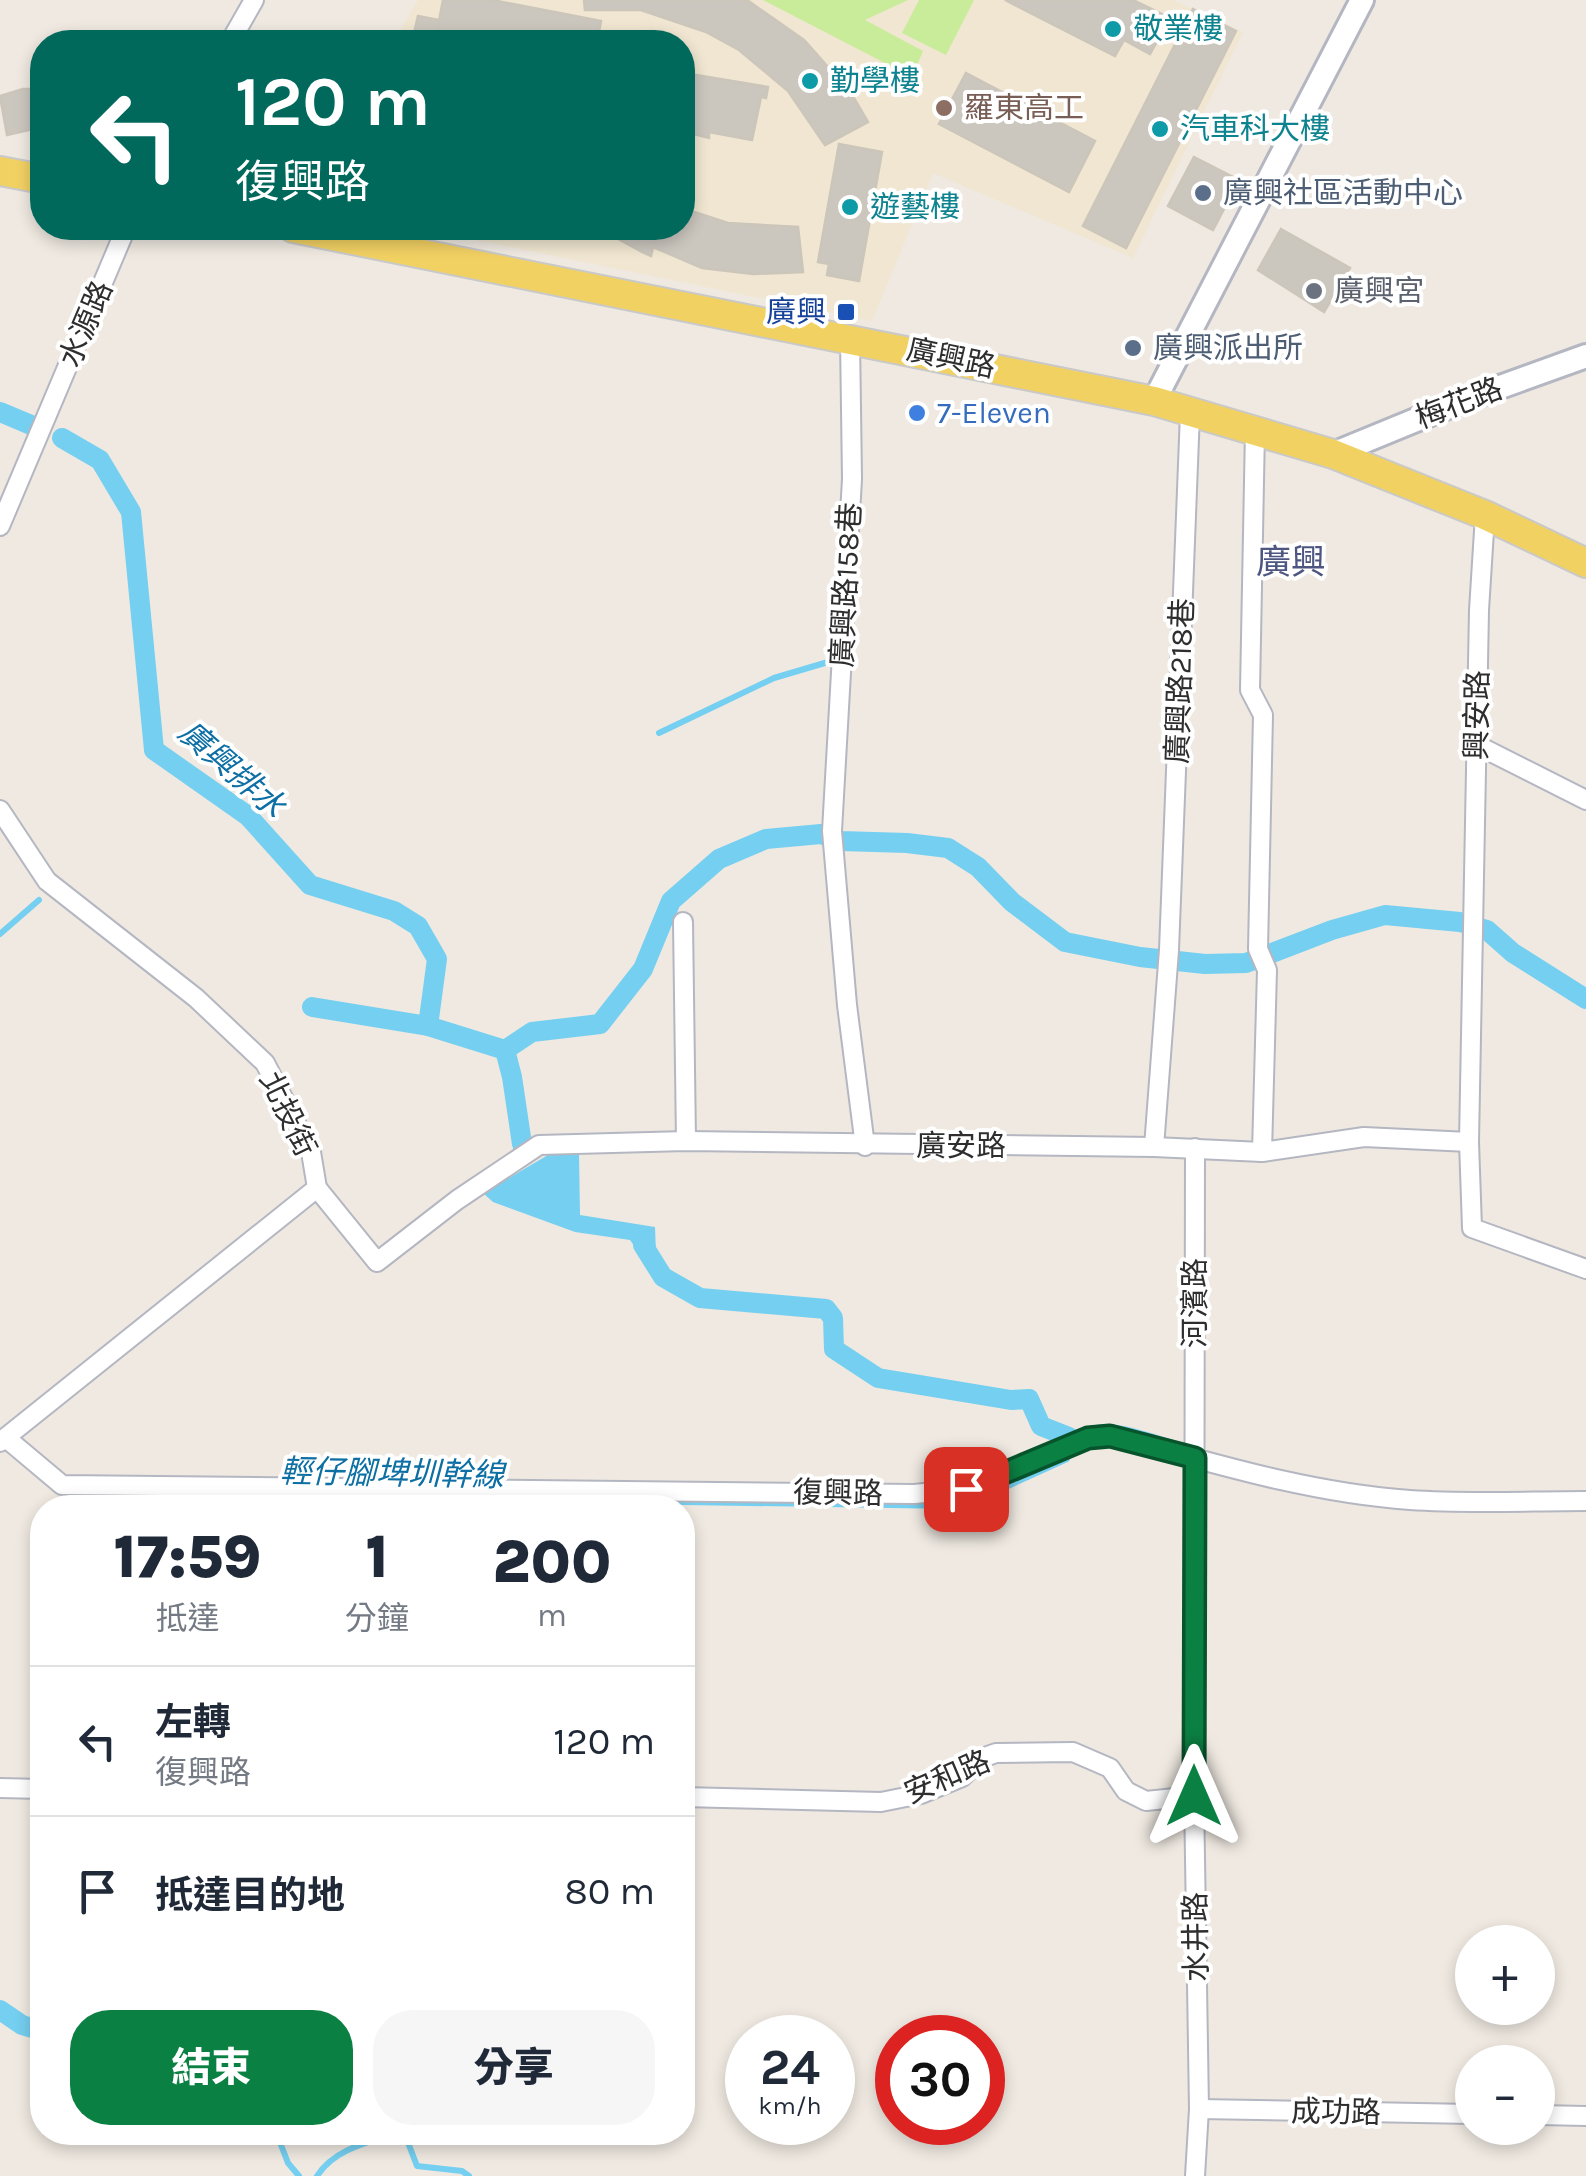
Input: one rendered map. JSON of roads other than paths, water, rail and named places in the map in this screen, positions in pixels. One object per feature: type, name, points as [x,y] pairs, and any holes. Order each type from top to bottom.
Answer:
[{"type":"main road","points":[[0,170],[30,176]]},
{"type":"main road","name":"廣興路","points":[[354,240],[1154,400],[1333,454],[1484,514],[1586,563]]},
{"type":"street","points":[[237,30],[254,0]]},
{"type":"street","points":[[1154,400],[1362,0]]},
{"type":"street","name":"水源路","points":[[0,526],[121,240]]},
{"type":"street","name":"廣興路158巷","points":[[850,338],[852,478],[832,854],[865,1146]]},
{"type":"street","name":"梅花路","points":[[1333,454],[1586,356]]},
{"type":"street","name":"廣興路218巷","points":[[1154,1148],[1169,950],[1190,413]]},
{"type":"street","points":[[1255,430],[1250,690],[1262,715],[1258,948],[1267,970],[1262,1152]]},
{"type":"street","name":"興安路","points":[[1469,1142],[1484,514]]},
{"type":"street","points":[[1477,745],[1586,800]]},
{"type":"street","name":"北投街","points":[[0,810],[47,882],[196,998],[265,1063],[312,1152],[317,1188],[3,1440]]},
{"type":"street","points":[[683,922],[686,1141]]},
{"type":"street","name":"廣安路","points":[[317,1188],[377,1262],[456,1200],[538,1145],[686,1141],[1262,1152],[1364,1137],[1469,1142]]},
{"type":"street","points":[[1469,1142],[1472,1228],[1586,1269]]},
{"type":"street","name":"河濱路","points":[[1195,1148],[1195,1458]]},
{"type":"street","name":"復興路","points":[[3,1440],[62,1486],[914,1494],[966,1489],[1088,1438],[1110,1436],[1298,1484],[1411,1500],[1586,1501]]},
{"type":"street","name":"水井路","points":[[1194,2176],[1199,2109],[1194,1796],[1195,1458]]},
{"type":"street","name":"安和路","points":[[695,1798],[881,1802],[921,1794],[962,1777],[982,1758],[996,1753],[1073,1752],[1110,1768],[1126,1791],[1146,1801],[1194,1796]]},
{"type":"street","points":[[0,1788],[30,1789]]},
{"type":"street","name":"成功路","points":[[1199,2109],[1455,2114]]},
{"type":"street","points":[[1555,2116],[1586,2116]]},
{"type":"water","points":[[579,1154],[580,1215],[655,1227],[657,1278],[630,1240],[575,1232],[493,1202],[483,1193],[548,1155]]},
{"type":"waterway","name":"廣興排水","points":[[0,412],[31,425]]},
{"type":"waterway","name":"廣興排水","points":[[62,438],[100,460],[131,512],[154,750],[248,816],[310,885],[394,911],[418,926],[437,959],[428,1026],[505,1050]]},
{"type":"waterway","points":[[659,733],[774,678],[828,662]]},
{"type":"waterway","points":[[505,1050],[532,1032],[600,1024],[643,969],[671,901],[719,859],[766,839],[821,834],[841,841],[948,848],[978,867],[1012,902],[1065,942],[1140,957],[1205,964],[1246,963],[1332,930],[1385,915],[1460,922],[1487,930],[1513,953],[1586,999]]},
{"type":"waterway","points":[[0,934],[39,900]]},
{"type":"waterway","points":[[312,1007],[428,1026]]},
{"type":"waterway","name":"廣興排水","points":[[505,1050],[522,1144]]},
{"type":"waterway","points":[[643,1245],[663,1277],[700,1298],[826,1309],[833,1318],[834,1349],[878,1378],[1011,1400],[1029,1399],[1041,1426],[1069,1437]]},
{"type":"waterway","points":[[1079,1433],[1114,1428],[1173,1443]]},
{"type":"waterway","name":"輕仔腳埤圳幹線","points":[[695,1502],[956,1506],[1067,1459],[1068,1448]]},
{"type":"waterway","name":"輕仔腳埤圳幹線","points":[[104,1495],[133,1494]]},
{"type":"waterway","points":[[0,2010],[30,2027]]},
{"type":"waterway","points":[[281,2145],[299,2176]]},
{"type":"waterway","points":[[317,2176],[333,2159],[360,2145]]},
{"type":"waterway","points":[[409,2145],[417,2166],[462,2171],[469,2176]]},
{"type":"place","name":"敬業樓","points":[[1113,29]]},
{"type":"place","name":"勤學樓","points":[[810,81]]},
{"type":"place","name":"羅東高工","points":[[944,108]]},
{"type":"place","name":"汽車科大樓","points":[[1160,129]]},
{"type":"place","name":"廣興社區活動中心","points":[[1203,193]]},
{"type":"place","name":"遊藝樓","points":[[850,207]]},
{"type":"place","name":"廣興宮","points":[[1314,291]]},
{"type":"place","name":"廣興","points":[[846,312]]},
{"type":"place","name":"廣興派出所","points":[[1133,348]]},
{"type":"place","name":"7-Eleven","points":[[917,413]]},
{"type":"district","name":"廣興","points":[[1291,562]]}]
